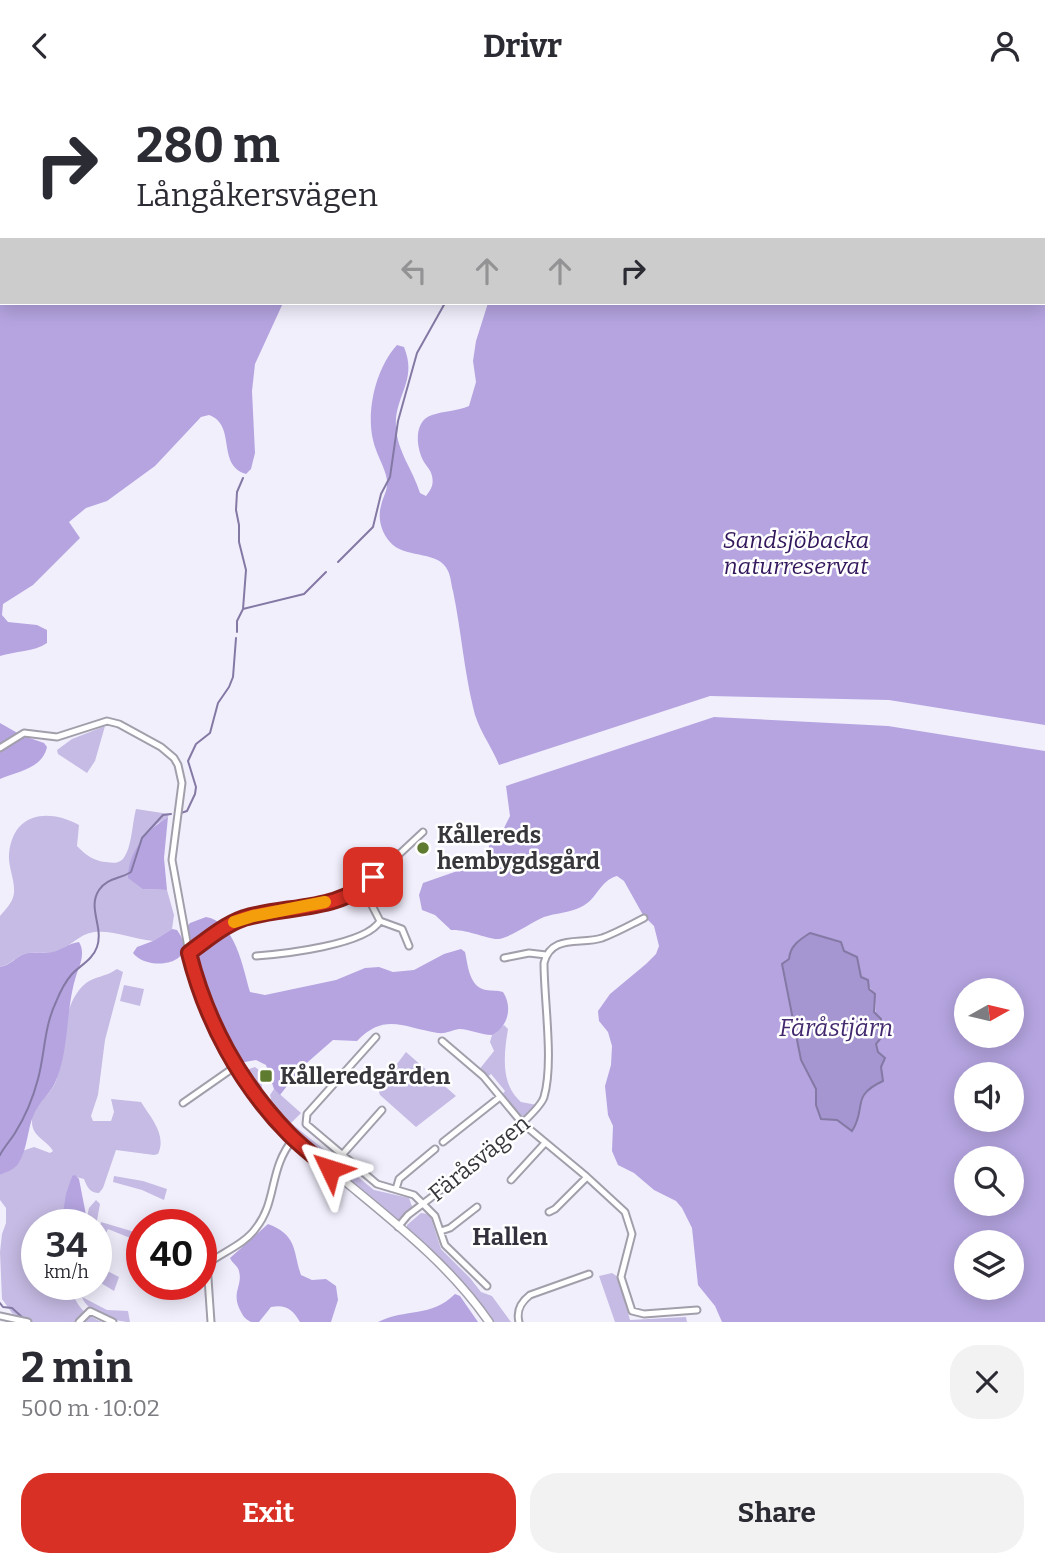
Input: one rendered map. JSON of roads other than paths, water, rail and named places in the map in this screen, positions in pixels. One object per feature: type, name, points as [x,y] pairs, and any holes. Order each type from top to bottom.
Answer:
[{"type":"street","points":[[0,748],[24,733],[57,737],[107,720],[161,747],[174,758],[182,783],[172,860],[189,953],[212,1021],[236,1066],[294,1139],[456,1279],[489,1322]]},
{"type":"street","points":[[189,953],[222,929],[243,918],[316,905],[363,888],[423,832]]},
{"type":"street","points":[[363,888],[380,921],[402,929],[409,946]]},
{"type":"street","points":[[505,958],[535,953],[546,955],[560,943],[600,939],[643,918]]},
{"type":"street","points":[[256,956],[325,947],[374,929],[380,921]]},
{"type":"street","name":"Färåsvägen","points":[[398,1227],[541,1105],[545,1092],[547,1054],[544,978],[546,955]]},
{"type":"street","points":[[376,1037],[305,1119],[309,1127],[377,1184],[414,1195],[423,1203],[435,1216],[445,1245],[487,1286]]},
{"type":"street","points":[[442,1041],[483,1076],[522,1123],[619,1206],[630,1223],[632,1234],[621,1277],[632,1311],[644,1314],[697,1310]]},
{"type":"street","points":[[183,1103],[236,1066]]},
{"type":"street","points":[[443,1142],[500,1097]]},
{"type":"street","points":[[342,1155],[382,1110]]},
{"type":"street","points":[[217,1255],[256,1230],[266,1211],[277,1165],[294,1139]]},
{"type":"street","points":[[511,1180],[545,1143]]},
{"type":"street","points":[[396,1189],[399,1179],[435,1149]]},
{"type":"street","points":[[549,1212],[587,1177]]},
{"type":"street","points":[[440,1231],[450,1228],[477,1207]]},
{"type":"street","points":[[519,1322],[518,1310],[523,1300],[530,1295],[589,1274]]},
{"type":"street","points":[[208,1300],[211,1322]]},
{"type":"street","points":[[79,1322],[90,1311],[113,1322]]},
{"type":"street","points":[[0,1316],[28,1322]]},
{"type":"water","name":"Färåstjärn","points":[[810,933],[841,942],[844,951],[857,957],[861,977],[868,980],[869,989],[875,994],[874,1012],[881,1019],[881,1038],[876,1044],[878,1052],[885,1058],[881,1067],[883,1081],[866,1092],[852,1131],[837,1120],[821,1119],[816,1105],[816,1089],[801,1060],[782,964],[789,959],[796,944]]},
{"type":"waterway","points":[[338,562],[373,527],[381,494],[390,477],[398,421],[417,353],[444,305]]},
{"type":"waterway","points":[[243,478],[237,492],[236,510],[239,542],[246,570],[243,609]]},
{"type":"waterway","points":[[237,632],[237,621],[243,609],[304,594],[326,572]]},
{"type":"waterway","points":[[181,813],[187,811],[196,787],[188,761],[196,744],[210,733],[218,703],[233,677],[236,638]]},
{"type":"waterway","points":[[0,1155],[19,1127],[31,1100],[49,1021],[59,995],[69,977],[90,958],[97,947],[99,932],[95,904],[99,890],[110,881],[131,872],[142,838],[163,815],[171,814]]},
{"type":"waterway","points":[[0,1303],[3,1307],[12,1308],[22,1317]]},
{"type":"place","name":"Kållereds hembygdsgård","points":[[423,848]]},
{"type":"place","name":"Kålleredgården","points":[[266,1076]]},
{"type":"district","name":"Hallen","points":[[510,1237]]},
{"type":"park label","name":"Sandsjöbacka naturreservat","points":[[796,553]]}]
